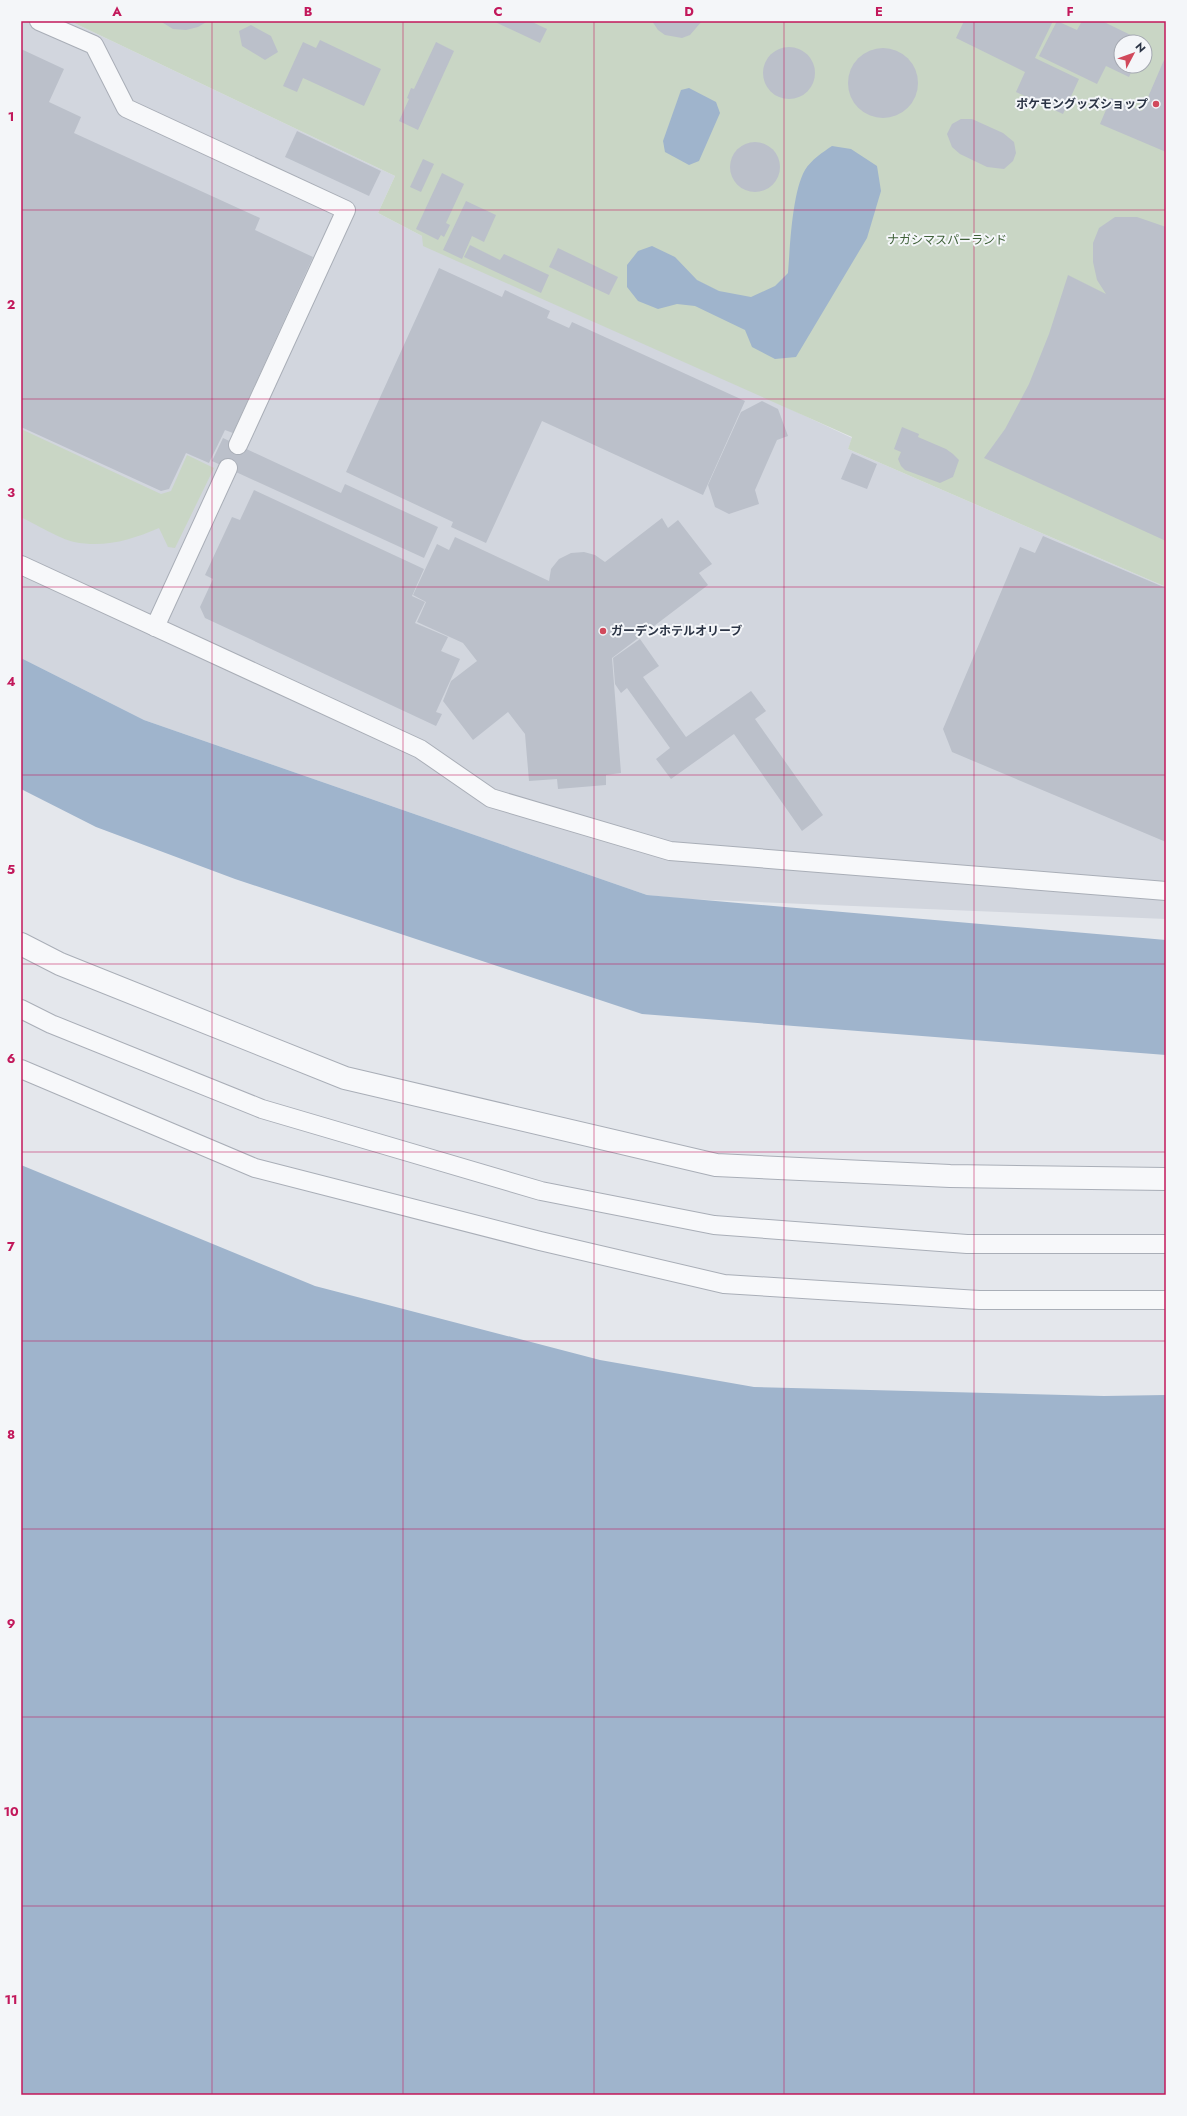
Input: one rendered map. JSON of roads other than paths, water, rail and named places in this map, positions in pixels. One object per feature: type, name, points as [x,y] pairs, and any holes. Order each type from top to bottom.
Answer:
[{"type":"street","points":[[21,944],[60,964],[345,1078],[716,1165],[950,1176],[1166,1179]]},
{"type":"lane","points":[[39,21],[94,45],[126,108],[346,210],[238,445]]},
{"type":"lane","points":[[155,627],[228,468]]},
{"type":"lane","points":[[21,564],[420,749],[491,798],[670,851],[1166,891]]},
{"type":"lane","points":[[21,1008],[51,1024],[262,1109],[542,1191],[714,1225],[967,1244],[1166,1244]]},
{"type":"lane","points":[[21,1069],[255,1168],[540,1242],[724,1284],[979,1300],[1166,1300]]},
{"type":"water","points":[[689,88],[716,102],[720,113],[699,161],[689,165],[665,152],[663,141],[681,90]]},
{"type":"water","points":[[832,146],[851,149],[877,166],[881,191],[867,238],[796,357],[775,359],[752,347],[745,330],[695,306],[677,304],[658,309],[638,301],[627,287],[627,265],[638,251],[652,246],[675,257],[697,280],[719,291],[751,297],[775,286],[788,273],[794,206],[797,192],[805,170],[817,156]]},
{"type":"water","points":[[21,658],[144,720],[647,895],[1166,940],[1166,1055],[642,1014],[235,879],[96,827],[21,789]]},
{"type":"water","points":[[21,1165],[315,1286],[600,1360],[754,1387],[1104,1396],[1166,1395],[1166,2095],[21,2095]]},
{"type":"place","name":"ポケモングッズショップ","points":[[1156,104]]},
{"type":"place","name":"ガーデンホテルオリーブ","points":[[603,631]]},
{"type":"park label","name":"ナガシマスパーランド","points":[[947,240]]}]
